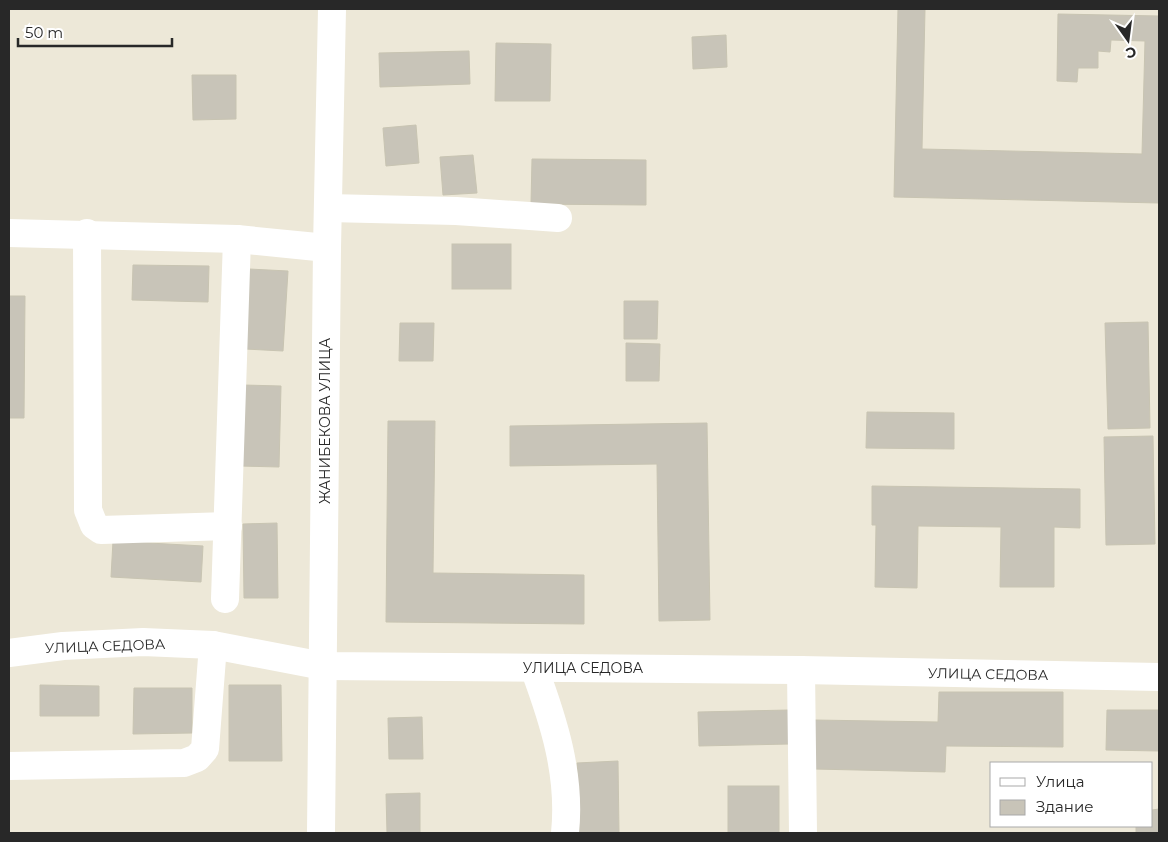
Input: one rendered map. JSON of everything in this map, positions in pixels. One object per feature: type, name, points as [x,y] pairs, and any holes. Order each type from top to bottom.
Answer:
[{"type":"street","name":"ЖАНИБЕКОВА УЛИЦА","points":[[321,833],[327,248],[332,9]]},
{"type":"street","points":[[328,208],[456,211],[558,218]]},
{"type":"street","points":[[9,233],[87,233],[237,239],[327,248]]},
{"type":"street","points":[[87,233],[88,510],[94,525],[101,530],[228,526]]},
{"type":"street","points":[[225,599],[237,239]]},
{"type":"street","name":"УЛИЦА СЕДОВА","points":[[9,653],[63,646],[143,642],[213,645],[323,666],[801,670],[1159,677]]},
{"type":"street","points":[[9,766],[184,763],[197,758],[205,749],[213,645]]},
{"type":"street","points":[[534,668],[552,719],[561,754],[566,790],[565,833]]},
{"type":"street","points":[[801,670],[802,833]]},
{"type":"building","points":[[898,9],[925,9],[922,149],[1142,154],[1145,41],[1111,40],[1110,52],[1098,51],[1098,68],[1078,68],[1077,82],[1057,81],[1058,14],[1159,16],[1159,203],[894,197]]},
{"type":"building","points":[[726,35],[727,67],[693,69],[692,37]]},
{"type":"building","points":[[496,43],[551,44],[550,101],[495,101]]},
{"type":"building","points":[[469,51],[470,84],[380,87],[379,53]]},
{"type":"building","points":[[192,75],[236,75],[236,119],[193,120]]},
{"type":"building","points":[[416,125],[419,163],[386,166],[383,128]]},
{"type":"building","points":[[473,155],[477,193],[443,195],[440,157]]},
{"type":"building","points":[[532,159],[646,160],[646,205],[531,204]]},
{"type":"building","points":[[452,244],[511,244],[511,289],[452,289]]},
{"type":"building","points":[[133,265],[209,266],[208,302],[132,300]]},
{"type":"building","points":[[249,269],[288,271],[283,351],[245,349]]},
{"type":"building","points":[[9,296],[25,296],[24,418],[9,418]]},
{"type":"building","points":[[624,301],[658,301],[657,339],[624,339]]},
{"type":"building","points":[[1148,322],[1150,428],[1108,429],[1105,323]]},
{"type":"building","points":[[400,323],[434,323],[433,361],[399,361]]},
{"type":"building","points":[[626,343],[660,344],[659,381],[626,381]]},
{"type":"building","points":[[243,385],[281,386],[279,467],[240,466]]},
{"type":"building","points":[[867,412],[954,413],[954,449],[866,448]]},
{"type":"building","points":[[388,421],[435,421],[433,573],[584,575],[584,624],[386,622]]},
{"type":"building","points":[[707,423],[710,620],[659,621],[657,464],[510,466],[510,426]]},
{"type":"building","points":[[1153,436],[1155,544],[1106,545],[1104,437]]},
{"type":"building","points":[[872,486],[1080,489],[1080,528],[1054,527],[1054,587],[1000,587],[1001,527],[918,526],[917,588],[875,587],[876,525],[872,525]]},
{"type":"building","points":[[277,523],[278,598],[244,598],[243,524]]},
{"type":"building","points":[[113,541],[203,546],[201,582],[111,577]]},
{"type":"building","points":[[40,685],[99,686],[99,716],[40,716]]},
{"type":"building","points":[[229,685],[281,685],[282,761],[229,761]]},
{"type":"building","points":[[134,688],[192,688],[192,733],[133,734]]},
{"type":"building","points":[[939,692],[1063,692],[1063,747],[946,746],[945,772],[814,769],[814,720],[938,722]]},
{"type":"building","points":[[789,710],[790,744],[699,746],[698,712]]},
{"type":"building","points":[[1107,710],[1159,710],[1159,751],[1106,750]]},
{"type":"building","points":[[422,717],[423,759],[389,759],[388,718]]},
{"type":"building","points":[[618,761],[619,833],[579,833],[577,763]]},
{"type":"building","points":[[728,786],[779,786],[779,833],[728,833]]},
{"type":"building","points":[[420,793],[420,833],[387,833],[386,794]]},
{"type":"building","points":[[1159,809],[1159,833],[1136,833],[1136,827],[1153,827],[1153,810]]}]
